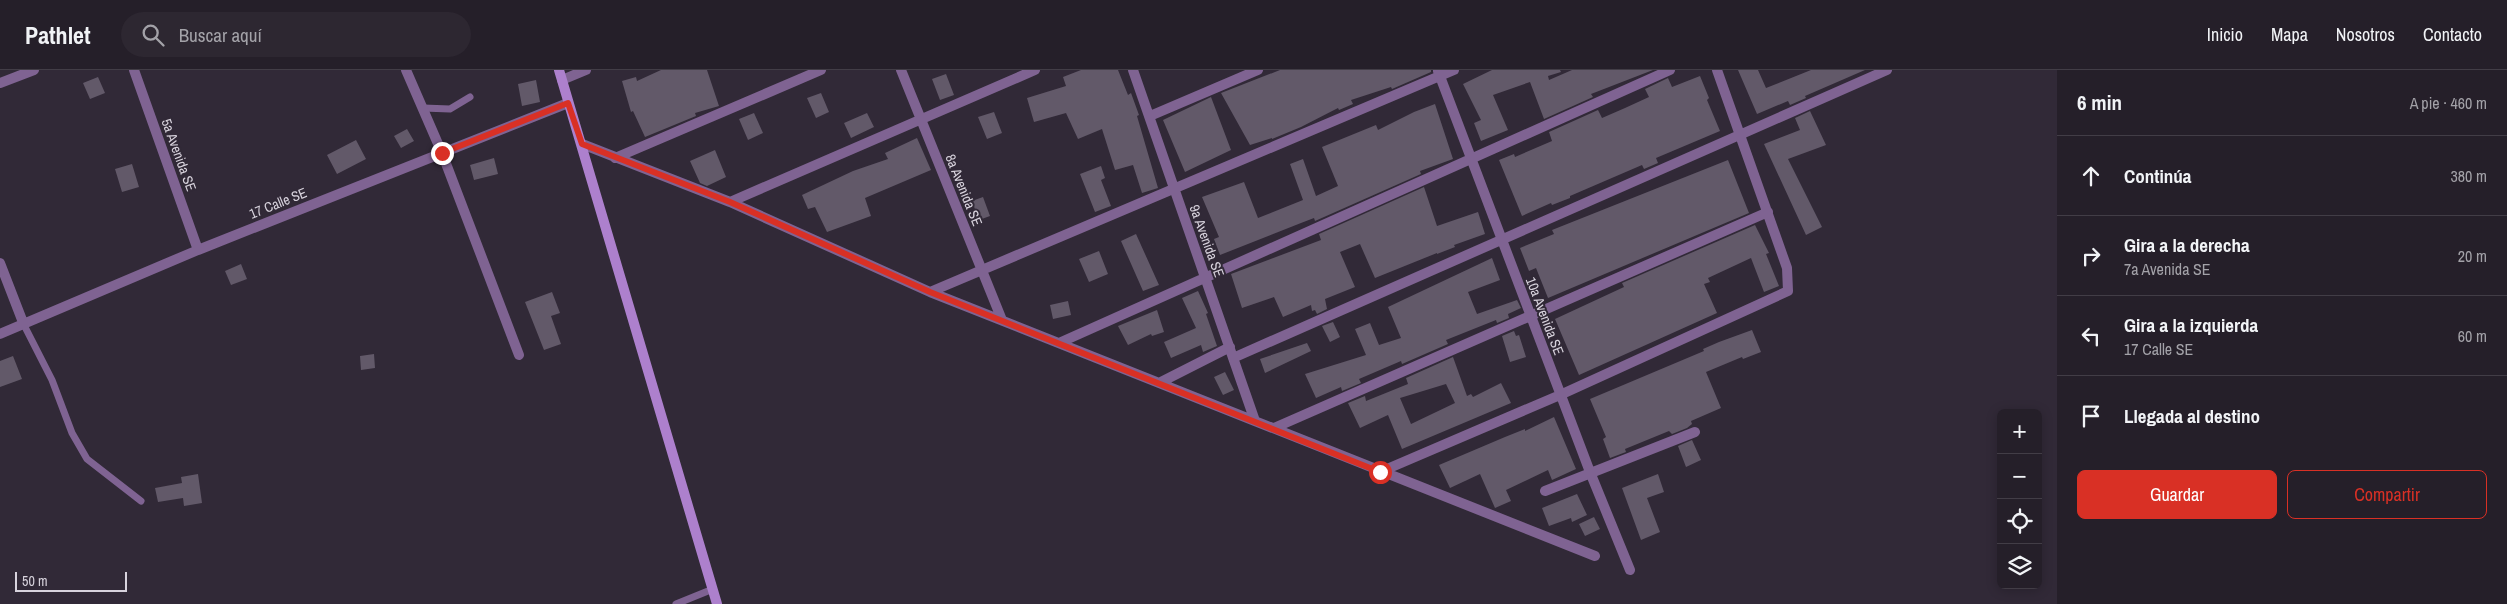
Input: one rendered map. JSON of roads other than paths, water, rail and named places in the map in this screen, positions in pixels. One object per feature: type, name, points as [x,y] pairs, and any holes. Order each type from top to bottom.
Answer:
[{"type":"street","points":[[0,82],[34,70]]},
{"type":"street","name":"5a Avenida SE","points":[[134,70],[198,250]]},
{"type":"street","points":[[406,70],[442,153],[519,355]]},
{"type":"street","points":[[586,70],[560,75],[717,604]]},
{"type":"street","points":[[615,158],[822,70]]},
{"type":"street","name":"8a Avenida SE","points":[[901,70],[919,119],[1002,320]]},
{"type":"street","points":[[730,202],[1035,70]]},
{"type":"street","name":"9a Avenida SE","points":[[1134,70],[1173,189],[1206,277],[1255,421]]},
{"type":"street","points":[[1150,116],[1258,70]]},
{"type":"street","points":[[930,292],[1439,73],[1454,70]]},
{"type":"street","points":[[1059,343],[1670,70]]},
{"type":"street","points":[[1380,472],[1560,395],[1788,291],[1787,268],[1717,70]]},
{"type":"street","points":[[1158,383],[1502,239],[1887,70]]},
{"type":"street","name":"10a Avenida SE","points":[[1439,73],[1560,395],[1630,570]]},
{"type":"street","name":"17 Calle SE","points":[[0,334],[198,250],[568,103]]},
{"type":"street","points":[[582,144],[730,202],[930,292],[1595,556]]},
{"type":"street","points":[[1274,428],[1768,212]]},
{"type":"street","points":[[0,263],[24,325]]},
{"type":"street","points":[[1545,491],[1695,432]]},
{"type":"lane","points":[[423,108],[450,110],[470,97]]},
{"type":"lane","points":[[24,325],[52,380],[72,433],[87,459],[141,501]]},
{"type":"lane","points":[[676,604],[713,589]]}]
